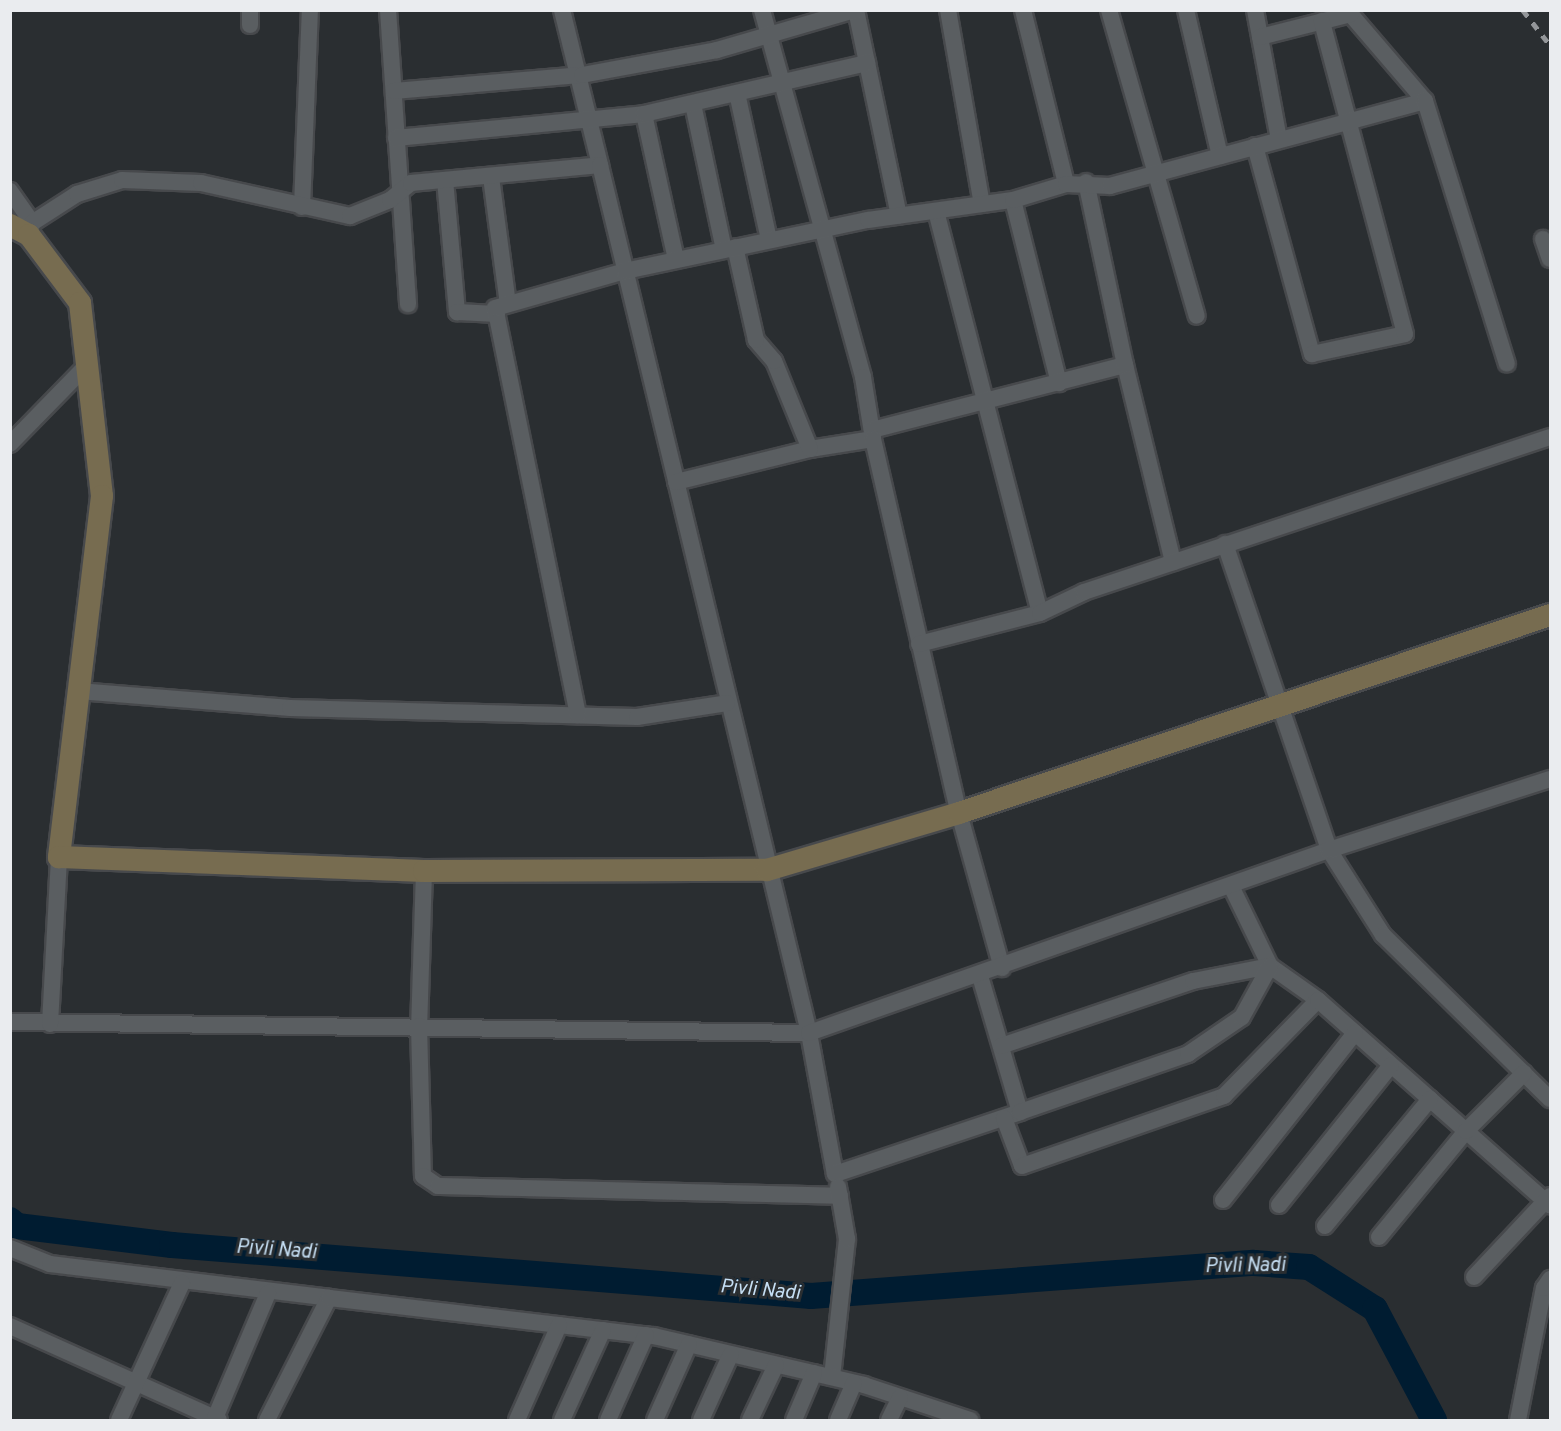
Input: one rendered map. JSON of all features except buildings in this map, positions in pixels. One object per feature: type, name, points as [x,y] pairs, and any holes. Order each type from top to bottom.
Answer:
[{"type":"street","points":[[302,207],[310,10]]},
{"type":"street","points":[[388,10],[396,138],[402,186],[408,303]]},
{"type":"street","points":[[562,10],[582,75],[600,165],[727,703],[809,1033],[847,1239],[840,1328],[832,1377]]},
{"type":"street","points":[[762,10],[779,84],[819,230],[863,377],[872,434],[919,644],[959,813],[1002,968]]},
{"type":"street","points":[[394,91],[582,75],[767,36],[855,10],[899,216]]},
{"type":"street","points":[[948,10],[982,204]]},
{"type":"street","points":[[1023,10],[1066,184]]},
{"type":"street","points":[[1109,10],[1159,172],[1197,316]]},
{"type":"street","points":[[1186,10],[1220,156]]},
{"type":"street","points":[[1255,10],[1279,139]]},
{"type":"street","points":[[1260,37],[1349,12],[1425,101],[1507,364]]},
{"type":"street","points":[[1255,146],[1312,354],[1405,334],[1322,21]]},
{"type":"street","points":[[396,138],[591,122],[644,114],[867,63]]},
{"type":"street","points":[[738,93],[769,240]]},
{"type":"street","points":[[445,180],[457,312],[502,309],[625,271],[769,240],[899,216],[1013,200],[1066,184],[1086,182],[1110,186],[1425,101]]},
{"type":"street","points":[[693,104],[756,340],[774,361],[810,449]]},
{"type":"street","points":[[644,114],[676,259]]},
{"type":"street","points":[[24,228],[77,194],[122,180],[201,183],[350,216],[390,200],[402,186],[600,165]]},
{"type":"street","points":[[490,177],[502,309],[578,715]]},
{"type":"street","points":[[1086,182],[1125,365],[1173,562]]},
{"type":"street","points":[[10,191],[24,228],[80,303],[89,363],[102,496],[59,857],[50,1024]]},
{"type":"street","points":[[1013,200],[1059,383]]},
{"type":"street","points":[[936,211],[983,403],[1040,613]]},
{"type":"street","points":[[1543,239],[1551,259]]},
{"type":"street","points":[[10,444],[89,363]]},
{"type":"street","points":[[676,482],[872,434],[1125,365]]},
{"type":"street","points":[[919,644],[1040,613],[1225,544],[1551,437]]},
{"type":"street","points":[[1225,544],[1329,850],[1383,935],[1551,1099]]},
{"type":"street","points":[[59,857],[424,871],[767,870],[959,813],[1279,708],[1551,615]]},
{"type":"street","points":[[78,691],[290,708],[637,717],[727,703]]},
{"type":"street","points":[[10,1022],[809,1033],[1232,888],[1329,850],[1551,779]]},
{"type":"street","points":[[424,871],[419,1026],[423,1176],[438,1186],[840,1196]]},
{"type":"street","points":[[1232,888],[1270,966],[1318,1000],[1549,1201],[1474,1277]]},
{"type":"street","points":[[1001,1046],[1193,981],[1270,966]]},
{"type":"street","points":[[835,1174],[1188,1054],[1242,1017],[1270,966]]},
{"type":"street","points":[[980,976],[1020,1112]]},
{"type":"street","points":[[1004,1118],[1022,1166],[1224,1096],[1318,1000]]},
{"type":"street","points":[[1223,1200],[1355,1033]]},
{"type":"street","points":[[1279,1205],[1391,1065]]},
{"type":"street","points":[[1379,1238],[1466,1131],[1524,1073]]},
{"type":"street","points":[[1325,1226],[1430,1099]]},
{"type":"street","points":[[10,1248],[50,1264],[182,1283],[646,1335],[832,1377],[900,1397],[938,1416],[970,1420]]},
{"type":"street","points":[[1518,1420],[1544,1288],[1551,1279]]},
{"type":"street","points":[[119,1420],[182,1283]]},
{"type":"street","points":[[10,1326],[138,1380],[217,1420],[268,1293]]},
{"type":"street","points":[[267,1420],[329,1298]]},
{"type":"street","points":[[517,1420],[559,1325]]},
{"type":"street","points":[[562,1420],[603,1330]]},
{"type":"street","points":[[608,1420],[646,1335]]},
{"type":"street","points":[[655,1420],[689,1344]]},
{"type":"street","points":[[701,1420],[731,1354]]},
{"type":"street","points":[[750,1420],[776,1365]]},
{"type":"street","points":[[794,1420],[814,1374]]},
{"type":"street","points":[[838,1420],[854,1383]]},
{"type":"street","points":[[889,1420],[900,1397]]},
{"type":"waterway","name":"Pivli Nadi","points":[[10,1220],[17,1226],[172,1245],[811,1296],[1254,1263],[1309,1267],[1375,1309],[1434,1420]]},
{"type":"railway","points":[[1523,10],[1550,45]]}]
